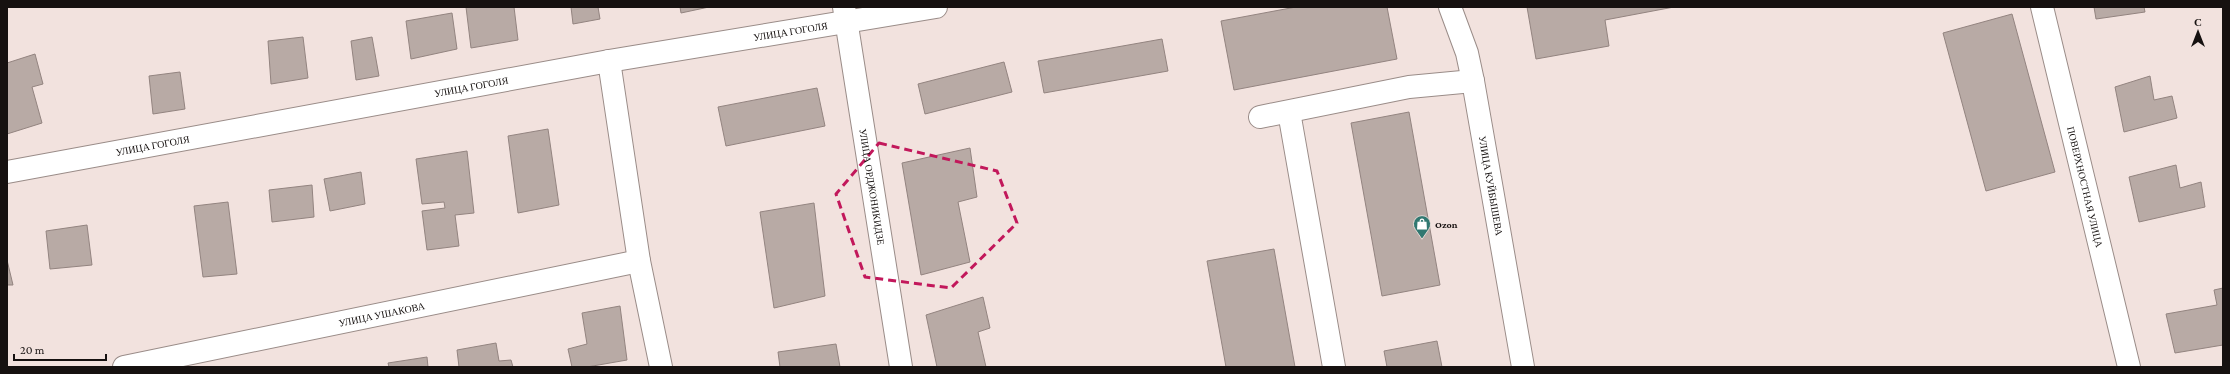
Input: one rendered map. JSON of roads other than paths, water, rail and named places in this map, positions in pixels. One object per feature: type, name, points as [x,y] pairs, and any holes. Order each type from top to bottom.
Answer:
[{"type":"street","name":"УЛИЦА ГОГОЛЯ","points":[[7,172],[609,61],[845,14],[936,7]]},
{"type":"street","name":"УЛИЦА КУЙБЫШЕВА","points":[[1450,7],[1467,53],[1473,81],[1523,367]]},
{"type":"street","name":"ПОВЕРХНОСТНАЯ УЛИЦА","points":[[2042,7],[2129,367]]},
{"type":"street","name":"УЛИЦА ОРДЖОНИКИДЗЕ","points":[[845,14],[901,367]]},
{"type":"street","points":[[609,61],[639,261],[661,367]]},
{"type":"street","points":[[1260,117],[1409,87],[1473,81]]},
{"type":"street","points":[[1289,112],[1334,367]]},
{"type":"street","name":"УЛИЦА УШАКОВА","points":[[124,367],[639,261]]},
{"type":"place","name":"Ozon","points":[[1422,239]]}]
